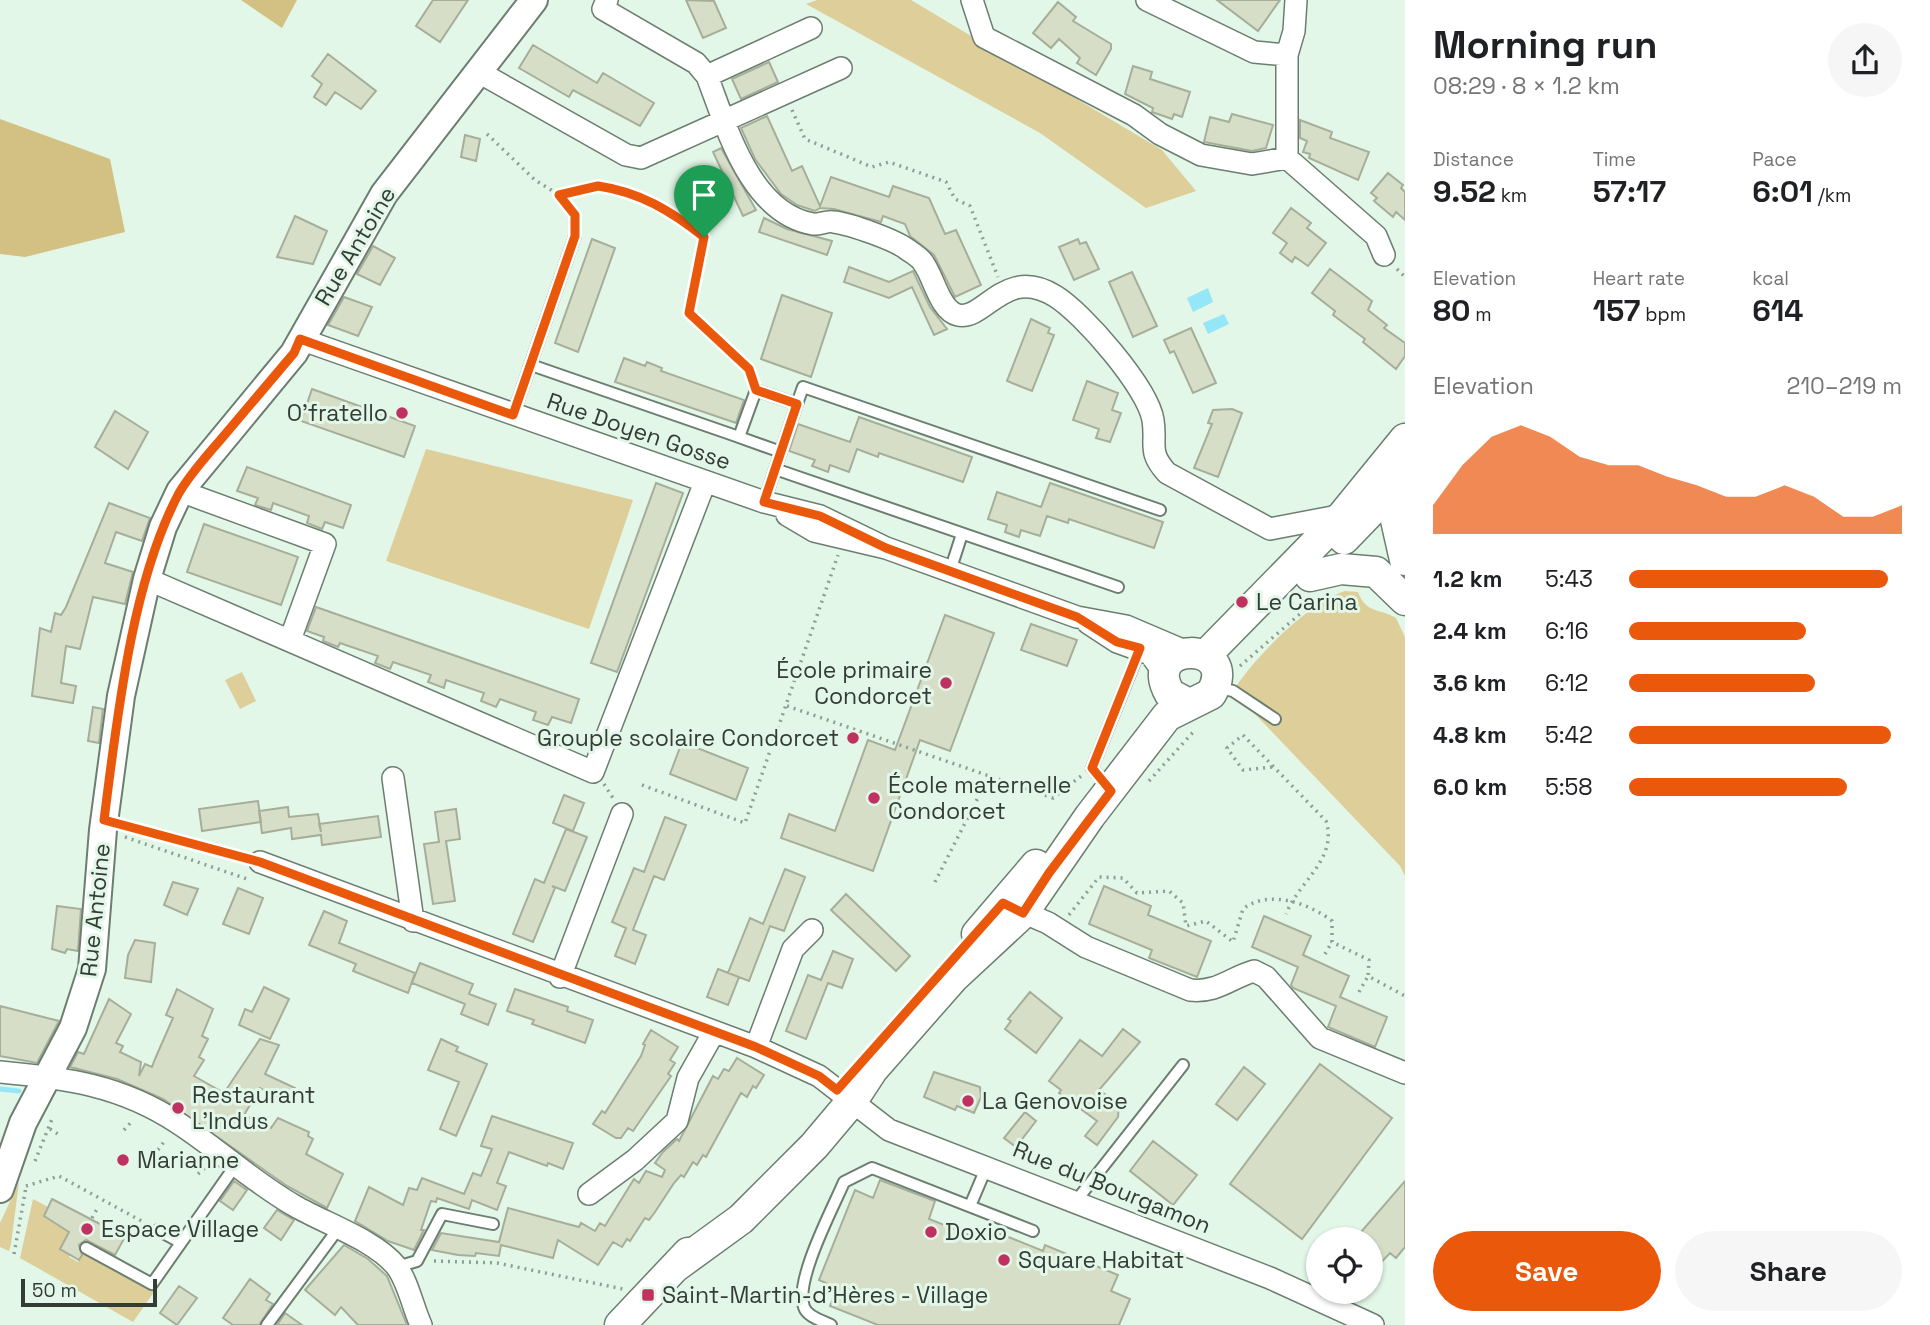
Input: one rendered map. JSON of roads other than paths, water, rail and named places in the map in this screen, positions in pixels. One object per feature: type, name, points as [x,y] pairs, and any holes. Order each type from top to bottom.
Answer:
[{"type":"main road","points":[[1025,913],[1103,781],[1139,740],[1311,576],[1352,523],[1405,439]]},
{"type":"main road","points":[[1352,523],[1405,477]]},
{"type":"main road","points":[[1403,556],[1396,520],[1405,477]]},
{"type":"main road","points":[[1352,523],[1379,531],[1403,556]]},
{"type":"main road","points":[[1352,523],[1376,572],[1405,600]]},
{"type":"main road","points":[[1311,576],[1341,569],[1376,572]]},
{"type":"main road","points":[[620,1325],[1025,913],[1065,851],[1103,781]]},
{"type":"street","name":"Rue Antoine","points":[[13,1188],[23,1123],[73,1028],[92,969],[104,825],[121,696],[147,579],[163,527],[180,491],[294,353],[384,194],[534,0]]},
{"type":"street","points":[[607,0],[603,9],[696,63],[707,76],[757,190],[779,210],[814,224],[833,221],[905,247],[923,262],[947,308],[957,315],[967,315],[1004,291],[1017,287],[1036,288],[1056,296],[1095,330],[1146,401],[1153,420],[1152,446],[1156,461],[1167,473],[1254,523],[1270,529],[1352,523]]},
{"type":"street","points":[[972,0],[984,37],[1201,155],[1252,164],[1287,158]]},
{"type":"street","points":[[1147,0],[1254,52],[1287,55]]},
{"type":"street","points":[[1296,0],[1294,31],[1287,55],[1287,158],[1376,236],[1384,255]]},
{"type":"street","points":[[707,76],[811,28]]},
{"type":"street","points":[[477,71],[626,155],[641,158],[656,154],[841,68]]},
{"type":"street","name":"Rue Doyen Gosse","points":[[300,339],[764,502],[814,531],[886,548],[1077,617],[1126,626],[1196,688]]},
{"type":"street","points":[[147,579],[593,772],[705,482]]},
{"type":"street","points":[[180,491],[326,544],[290,640]]},
{"type":"street","points":[[1285,526],[1304,543],[1311,576]]},
{"type":"street","name":"Rue Doyen Gosse","points":[[1144,641],[1150,654],[1196,688]]},
{"type":"street","points":[[393,778],[413,921]]},
{"type":"street","points":[[560,977],[622,814]]},
{"type":"street","name":"Rue du Bourgamon","points":[[258,872],[413,921],[756,1047],[819,1076],[889,1130],[1076,1200],[1269,1278],[1373,1325]]},
{"type":"street","points":[[1025,913],[1086,947],[1190,990],[1205,992],[1221,988],[1254,971],[1266,977],[1320,1038],[1405,1073]]},
{"type":"street","points":[[756,1047],[793,949],[812,930]]},
{"type":"street","points":[[589,1194],[635,1160],[677,1121],[688,1078],[714,1032]]},
{"type":"street","points":[[0,1072],[46,1075],[84,1082],[146,1105],[178,1123],[238,1169],[293,1205],[407,1264],[421,1325]]},
{"type":"lane","points":[[513,415],[575,236]]},
{"type":"lane","points":[[530,365],[781,452]]},
{"type":"lane","points":[[764,502],[803,387],[1160,510]]},
{"type":"lane","points":[[736,436],[739,437],[756,390],[797,404]]},
{"type":"lane","points":[[775,469],[1118,587]]},
{"type":"lane","points":[[950,571],[962,534]]},
{"type":"lane","points":[[1103,781],[1144,641]]},
{"type":"lane","points":[[1196,688],[1275,719]]},
{"type":"lane","points":[[1065,851],[1156,751]]},
{"type":"lane","points":[[1076,1200],[1183,1065]]},
{"type":"lane","points":[[970,1206],[987,1166]]},
{"type":"lane","points":[[831,1325],[809,1314],[803,1306],[805,1273],[844,1182],[872,1168],[1033,1231]]},
{"type":"lane","points":[[86,1248],[152,1284],[180,1242],[238,1169]]},
{"type":"lane","points":[[407,1264],[442,1214],[493,1224]]},
{"type":"lane","points":[[267,1325],[338,1229]]},
{"type":"lane","points":[[158,1230],[180,1242]]},
{"type":"water","points":[[1208,288],[1213,302],[1193,312],[1187,298]]},
{"type":"water","points":[[1224,314],[1229,324],[1208,334],[1203,323]]},
{"type":"waterway","points":[[0,1089],[19,1091]]},
{"type":"place","name":"O’fratello","points":[[402,413]]},
{"type":"place","name":"Le Carina","points":[[1242,602]]},
{"type":"place","name":"École primaire Condorcet","points":[[946,683]]},
{"type":"place","name":"Grouple scolaire Condorcet","points":[[853,738]]},
{"type":"place","name":"École maternelle Condorcet","points":[[874,798]]},
{"type":"place","name":"La Genovoise","points":[[968,1101]]},
{"type":"place","name":"Restaurant L'Indus","points":[[178,1108]]},
{"type":"place","name":"Marianne","points":[[123,1160]]},
{"type":"place","name":"Espace Village","points":[[87,1229]]},
{"type":"place","name":"Doxio","points":[[931,1232]]},
{"type":"place","name":"Square Habitat","points":[[1004,1260]]},
{"type":"place","name":"Saint-Martin-d'Hères - Village","points":[[648,1295]]}]
